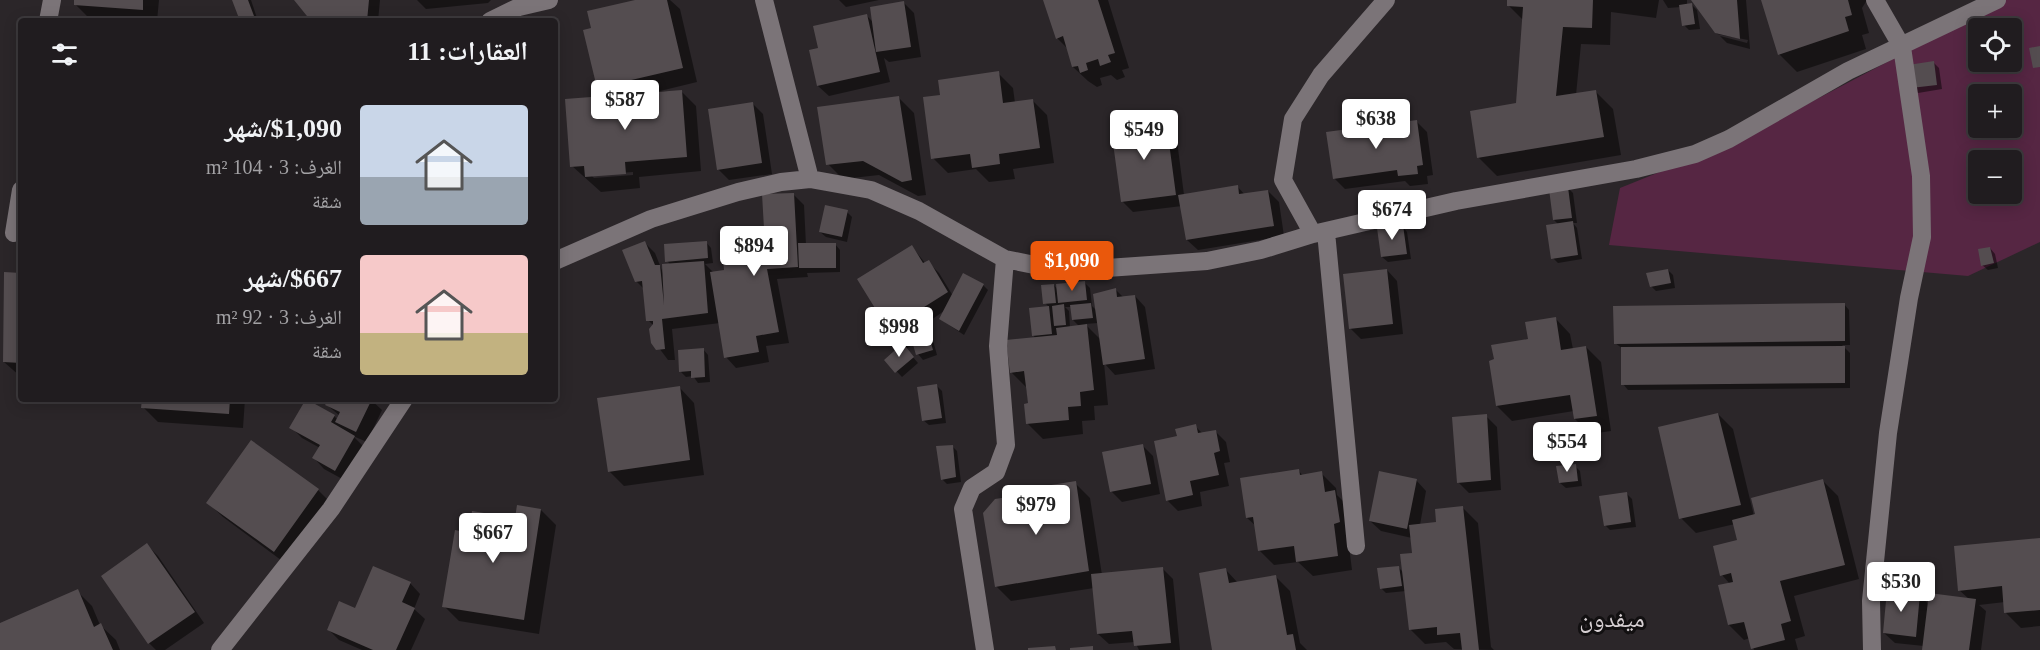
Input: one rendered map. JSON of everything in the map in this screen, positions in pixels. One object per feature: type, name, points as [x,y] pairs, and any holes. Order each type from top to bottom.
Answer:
[{"type":"street","points":[[49,18],[52,0]]},
{"type":"street","points":[[495,18],[520,3],[549,0]]},
{"type":"street","points":[[764,0],[810,179]]},
{"type":"street","points":[[1356,546],[1320,233],[1282,180],[1293,119],[1321,75],[1386,0]]},
{"type":"street","points":[[1872,650],[1871,601],[1888,433],[1909,298],[1923,237],[1921,176],[1902,47],[1875,0]]},
{"type":"street","points":[[558,260],[651,219],[738,192],[781,182],[810,179],[871,190],[919,211],[1005,259],[1064,271],[1157,266],[1260,250],[1320,233],[1456,201],[1636,169],[1695,154],[1730,139],[1848,71],[1997,0]]},
{"type":"street","points":[[12,235],[18,205]]},
{"type":"street","points":[[985,650],[963,509],[972,488],[996,472],[1006,445],[998,346],[1005,259]]},
{"type":"street","points":[[220,650],[331,510],[402,402]]},
{"type":"shaded area","points":[[2005,0],[2040,0],[2040,242],[1968,276],[1609,245],[1620,188],[1739,140],[1968,19],[1968,72],[2022,72],[2022,18],[1971,18]]},
{"type":"building","points":[[74,0],[143,0],[143,10],[74,5]]},
{"type":"building","points":[[232,0],[248,0],[254,16],[239,18]]},
{"type":"building","points":[[294,0],[369,0],[367,18],[309,18]]},
{"type":"building","points":[[635,0],[667,0],[683,68],[597,88],[583,30],[591,28],[587,11]]},
{"type":"building","points":[[1043,0],[1098,0],[1115,53],[1108,55],[1111,62],[1100,66],[1098,59],[1086,63],[1088,70],[1080,73],[1078,66],[1072,67],[1063,36],[1056,39]]},
{"type":"building","points":[[1507,0],[1593,0],[1592,28],[1563,27],[1556,96],[1596,90],[1604,137],[1477,158],[1470,111],[1516,103],[1523,7],[1507,6]]},
{"type":"building","points":[[1691,0],[1737,0],[1740,39],[1715,33]]},
{"type":"building","points":[[1761,0],[1848,0],[1852,15],[1845,17],[1849,31],[1778,55]]},
{"type":"building","points":[[904,1],[911,47],[876,52],[870,7]]},
{"type":"building","points":[[1692,3],[1695,24],[1682,26],[1679,5]]},
{"type":"building","points":[[867,14],[880,72],[817,86],[809,50],[818,48],[813,26]]},
{"type":"building","points":[[2040,46],[2040,67],[2033,68],[2029,48]]},
{"type":"building","points":[[1934,61],[1937,85],[1911,88],[1908,65]]},
{"type":"building","points":[[999,71],[1003,103],[1033,99],[1040,148],[999,154],[1000,164],[972,168],[970,154],[931,159],[923,97],[940,95],[938,80]]},
{"type":"building","points":[[682,90],[687,157],[625,162],[626,174],[585,177],[584,166],[570,167],[565,99]]},
{"type":"building","points":[[899,96],[912,180],[902,182],[863,161],[826,165],[817,107]]},
{"type":"building","points":[[753,102],[762,163],[717,170],[708,109]]},
{"type":"building","points":[[1166,120],[1176,195],[1121,202],[1111,128]]},
{"type":"building","points":[[1417,120],[1423,165],[1417,166],[1418,174],[1398,176],[1397,170],[1333,179],[1326,132]]},
{"type":"building","points":[[1238,185],[1239,194],[1268,190],[1274,226],[1186,240],[1178,195]]},
{"type":"building","points":[[1568,187],[1572,218],[1553,220],[1549,189]]},
{"type":"building","points":[[794,193],[798,267],[767,269],[779,332],[756,336],[759,352],[724,358],[710,272],[724,270],[721,234],[757,230],[761,264],[766,263],[762,194]]},
{"type":"building","points":[[825,205],[848,210],[842,237],[819,232]]},
{"type":"building","points":[[1573,221],[1578,255],[1551,259],[1546,225]]},
{"type":"building","points":[[1403,225],[1407,254],[1381,257],[1377,228]]},
{"type":"building","points":[[645,241],[655,265],[660,265],[664,305],[662,264],[704,261],[708,313],[662,319],[665,349],[656,350],[651,343],[649,329],[653,321],[646,321],[642,281],[635,282],[622,250]]},
{"type":"building","points":[[707,241],[708,258],[665,262],[664,244]]},
{"type":"building","points":[[798,243],[836,243],[836,268],[799,268]]},
{"type":"building","points":[[912,245],[923,263],[929,260],[948,292],[921,309],[923,313],[901,326],[905,332],[894,339],[857,279]]},
{"type":"building","points":[[1990,247],[1994,263],[1981,266],[1978,249]]},
{"type":"building","points":[[1387,269],[1393,324],[1349,329],[1343,274]]},
{"type":"building","points":[[1668,269],[1671,283],[1650,287],[1646,273]]},
{"type":"building","points":[[4,272],[18,273],[18,363],[3,362]]},
{"type":"building","points":[[963,273],[984,284],[959,331],[939,319]]},
{"type":"building","points":[[1085,281],[1087,300],[1058,303],[1056,284]]},
{"type":"building","points":[[1054,284],[1056,303],[1043,304],[1041,285]]},
{"type":"building","points":[[1116,288],[1117,297],[1135,295],[1145,359],[1103,365],[1093,294]]},
{"type":"building","points":[[1091,303],[1093,318],[1072,320],[1070,305]]},
{"type":"building","points":[[1845,303],[1845,341],[1614,344],[1613,306]]},
{"type":"building","points":[[1064,304],[1066,325],[1054,326],[1052,306]]},
{"type":"building","points":[[1049,306],[1052,334],[1032,336],[1029,308]]},
{"type":"building","points":[[1556,317],[1561,350],[1586,346],[1597,416],[1574,419],[1570,395],[1496,406],[1489,361],[1494,359],[1491,345],[1528,339],[1525,322]]},
{"type":"building","points":[[924,319],[933,350],[916,355],[907,324]]},
{"type":"building","points":[[1087,324],[1094,390],[1080,392],[1081,406],[1068,407],[1069,420],[1026,424],[1024,404],[1028,403],[1024,371],[1010,373],[1006,340],[1057,335],[1056,328]]},
{"type":"building","points":[[903,343],[914,357],[895,373],[884,360]]},
{"type":"building","points":[[1845,346],[1845,383],[1621,385],[1621,347]]},
{"type":"building","points":[[704,348],[705,377],[691,378],[691,371],[679,372],[678,350]]},
{"type":"building","points":[[937,384],[942,418],[922,421],[917,387]]},
{"type":"building","points":[[680,386],[690,460],[608,472],[597,398]]},
{"type":"building","points":[[142,402],[230,402],[229,414],[141,408]]},
{"type":"building","points":[[304,402],[311,402],[335,415],[331,422],[355,436],[335,471],[312,458],[320,445],[289,428]]},
{"type":"building","points":[[327,402],[371,402],[356,432],[335,422],[340,412],[325,405]]},
{"type":"building","points":[[1718,413],[1741,505],[1679,519],[1658,427]]},
{"type":"building","points":[[1487,414],[1491,480],[1457,483],[1452,417]]},
{"type":"building","points":[[1196,424],[1198,433],[1216,430],[1220,451],[1214,453],[1219,475],[1190,481],[1193,495],[1166,501],[1154,441],[1177,436],[1175,429]]},
{"type":"building","points":[[251,440],[319,489],[274,552],[206,503]]},
{"type":"building","points":[[1143,444],[1151,484],[1110,492],[1102,452]]},
{"type":"building","points":[[953,445],[956,477],[941,480],[936,446]]},
{"type":"building","points":[[1576,464],[1578,481],[1559,483],[1556,466]]},
{"type":"building","points":[[1299,469],[1300,475],[1322,471],[1325,492],[1335,490],[1340,522],[1334,524],[1338,556],[1296,562],[1294,546],[1258,551],[1253,517],[1246,518],[1240,478]]},
{"type":"building","points":[[1379,471],[1417,479],[1407,529],[1369,521]]},
{"type":"building","points":[[1823,479],[1845,565],[1780,581],[1791,621],[1781,624],[1785,640],[1751,649],[1744,622],[1728,625],[1718,585],[1733,582],[1731,573],[1720,576],[1713,546],[1737,540],[1732,520],[1755,514],[1751,498]]},
{"type":"building","points":[[1076,481],[1089,571],[995,587],[983,513],[995,499],[1046,491],[1045,486]]},
{"type":"building","points":[[1627,492],[1631,522],[1604,526],[1599,496]]},
{"type":"building","points":[[517,505],[541,509],[524,620],[442,607],[455,530],[469,533],[472,511],[515,518]]},
{"type":"building","points":[[1463,506],[1479,650],[1462,650],[1460,633],[1437,635],[1437,627],[1409,630],[1400,554],[1412,553],[1409,525],[1436,522],[1435,509]]},
{"type":"building","points":[[2040,538],[2040,610],[2004,613],[2002,586],[1958,591],[1954,546]]},
{"type":"building","points":[[147,543],[195,612],[148,644],[101,576]]},
{"type":"building","points":[[373,566],[411,582],[402,602],[415,608],[396,650],[373,650],[327,630],[339,601],[355,608]]},
{"type":"building","points":[[1399,566],[1402,586],[1380,589],[1377,568]]},
{"type":"building","points":[[1163,567],[1171,643],[1134,646],[1132,631],[1097,634],[1091,574]]},
{"type":"building","points":[[1226,568],[1229,583],[1276,575],[1287,635],[1293,634],[1296,650],[1212,650],[1199,573]]},
{"type":"building","points":[[78,589],[94,627],[101,623],[113,650],[0,650],[0,623]]},
{"type":"building","points":[[1887,590],[1920,594],[1916,637],[1883,633]]},
{"type":"building","points":[[1929,593],[1976,599],[1969,650],[1922,650]]},
{"type":"building","points":[[1055,646],[1056,650],[1028,650],[1028,648]]},
{"type":"building","points":[[1093,646],[1093,650],[1070,650],[1070,648]]},
{"type":"district","name":"ميفدون","points":[[1612,619]]}]
